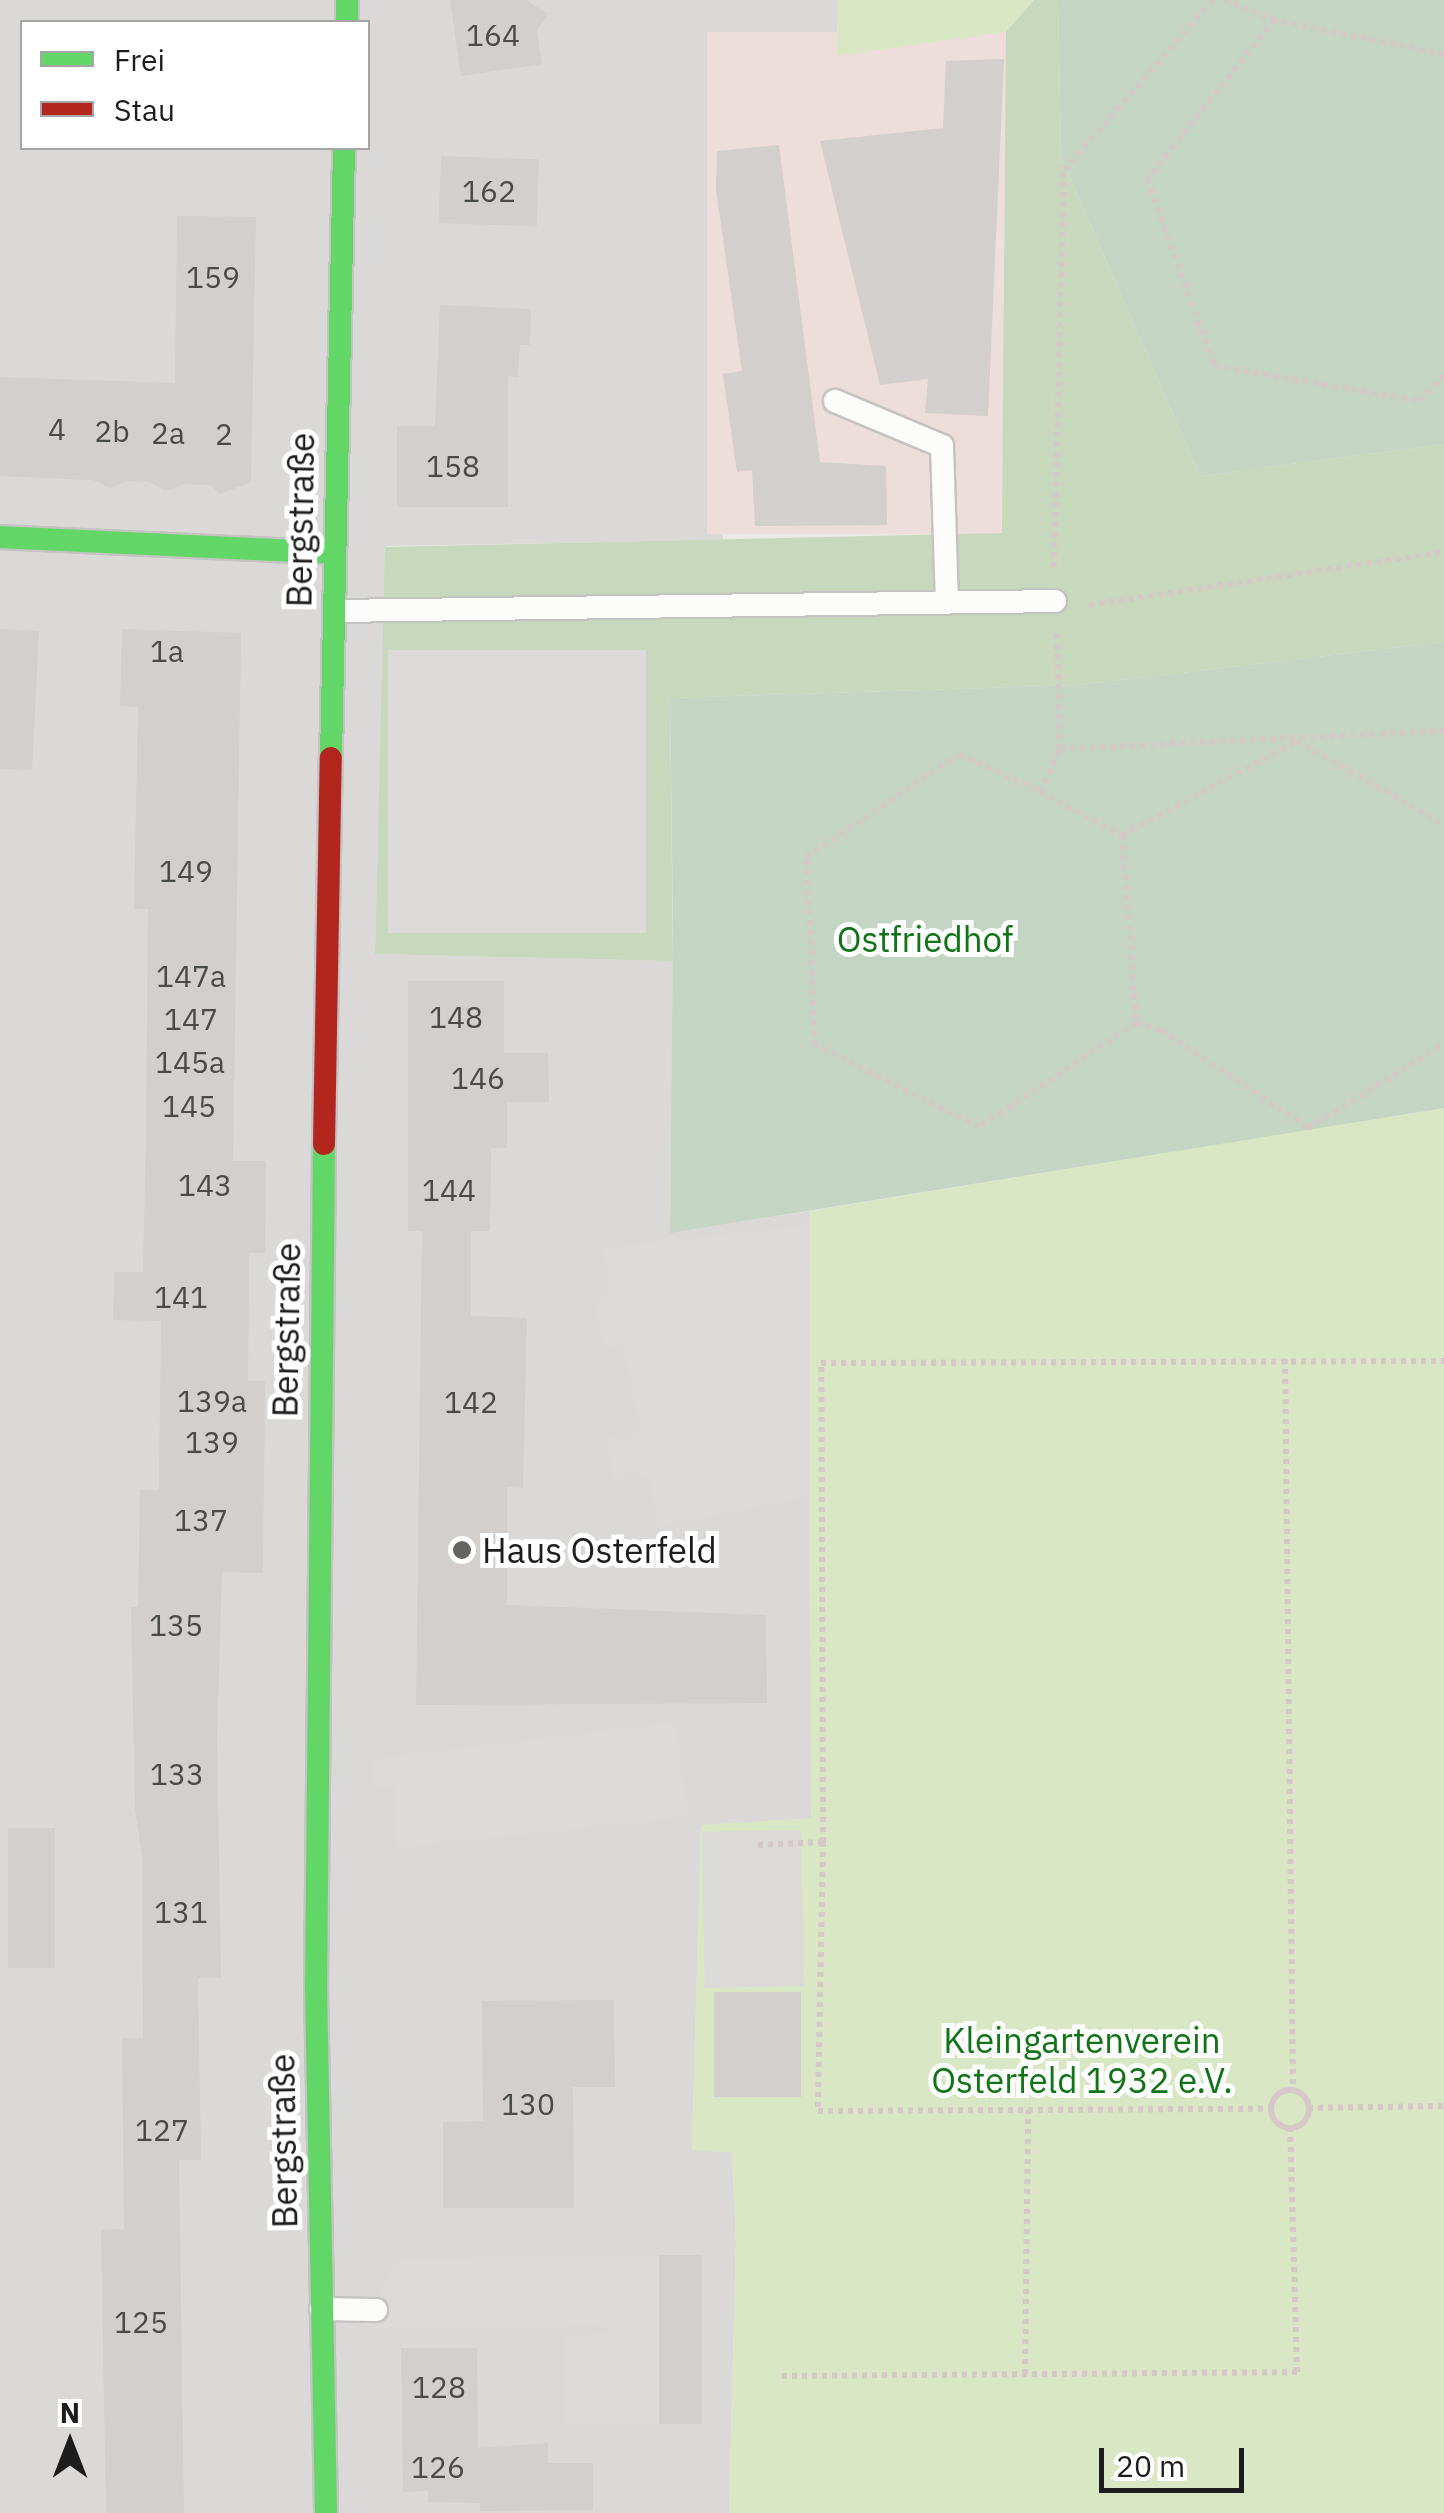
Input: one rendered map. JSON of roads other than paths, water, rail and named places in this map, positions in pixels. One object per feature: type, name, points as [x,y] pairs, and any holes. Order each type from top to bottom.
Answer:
[{"type":"street","name":"Bergstraße","points":[[326,2513],[316,1986],[320,1318],[344,150]]},
{"type":"street","points":[[0,537],[334,553]]},
{"type":"lane","points":[[835,401],[942,446],[947,602]]},
{"type":"lane","points":[[333,611],[947,602],[1055,609]]},
{"type":"lane","points":[[321,2309],[376,2310]]},
{"type":"place","name":"Haus Osterfeld","points":[[462,1550]]},
{"type":"park label","name":"Ostfriedhof","points":[[925,939]]},
{"type":"park label","name":"Kleingartenverein Osterfeld 1932 e.V.","points":[[1082,2060]]}]
